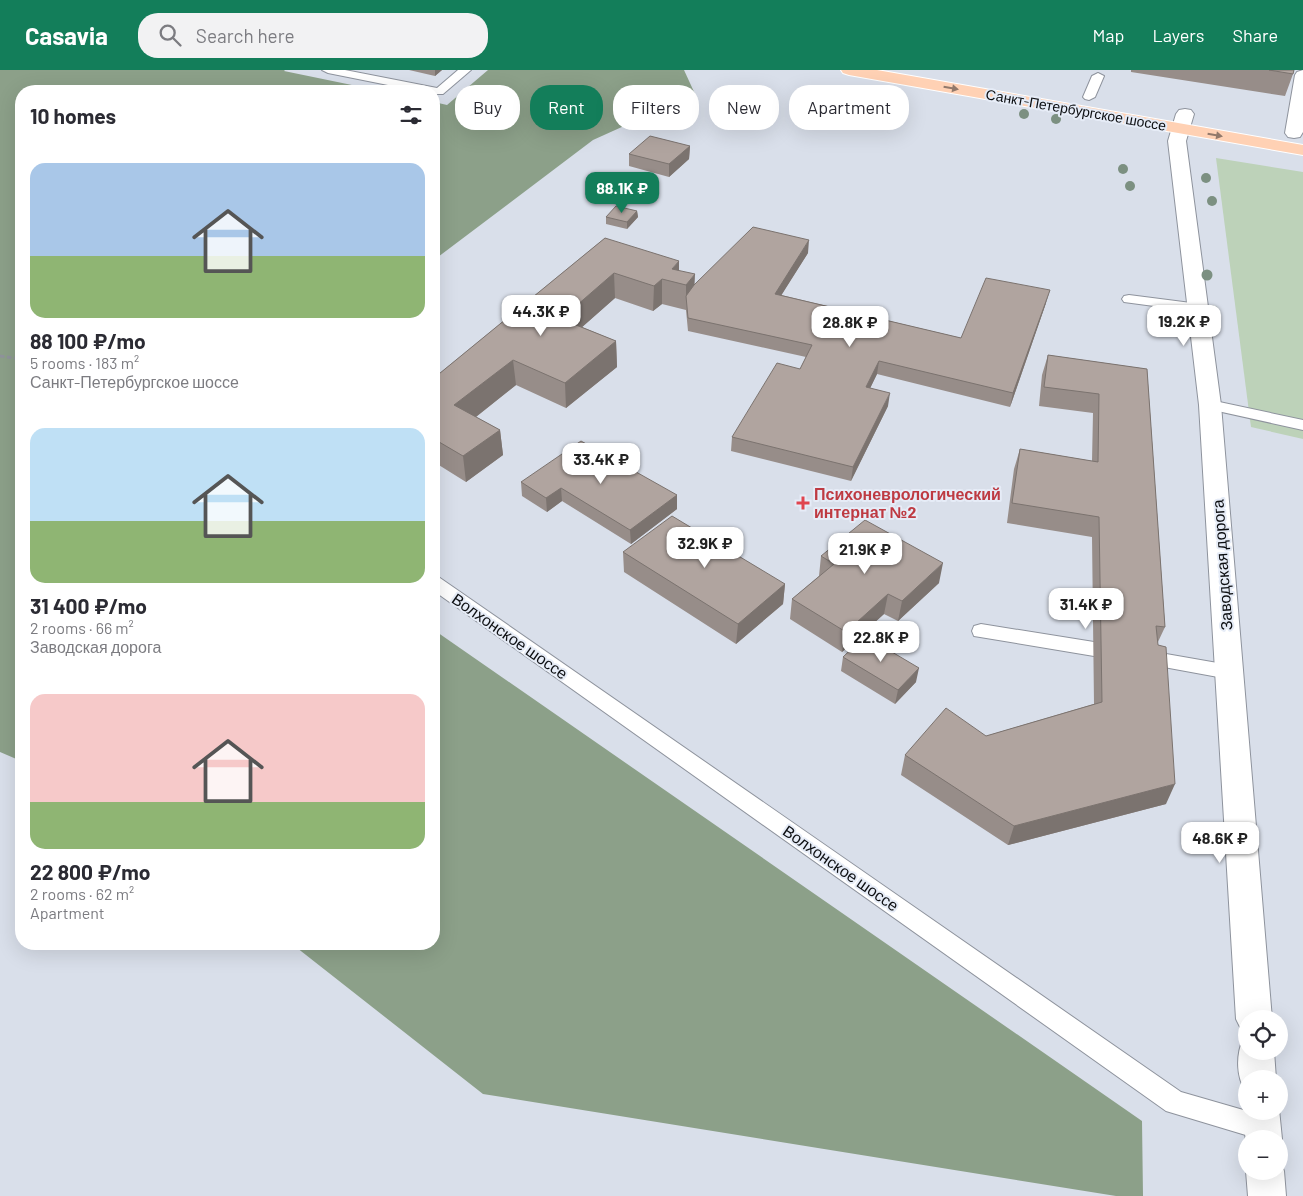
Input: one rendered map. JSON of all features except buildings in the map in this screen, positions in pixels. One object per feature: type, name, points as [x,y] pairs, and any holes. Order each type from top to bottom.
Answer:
[{"type":"main road","name":"Санкт-Петербургское шоссе","points":[[849,70],[1182,121],[1299,134]]},
{"type":"main road","name":"Санкт-Петербургское шоссе","points":[[929,70],[1089,97],[1303,150]]},
{"type":"street","points":[[1299,134],[1303,74]]},
{"type":"street","name":"Заводская дорога","points":[[1182,121],[1176,141],[1210,405],[1253,1010]]},
{"type":"street","points":[[1266,1180],[1267,1196]]},
{"type":"lane","points":[[328,70],[404,85]]},
{"type":"lane","points":[[440,91],[465,70]]},
{"type":"lane","points":[[1089,97],[1098,76]]},
{"type":"lane","points":[[1129,299],[1199,308]]},
{"type":"lane","points":[[1210,405],[1303,425]]},
{"type":"lane","name":"Волхонское шоссе","points":[[440,586],[1175,1102],[1262,1126]]},
{"type":"lane","points":[[981,631],[1094,649]]},
{"type":"lane","points":[[1149,658],[1229,672]]},
{"type":"path","points":[[0,356],[15,358]]},
{"type":"green space","points":[[0,70],[285,70],[352,85],[15,85],[15,758],[0,752]]},
{"type":"green space","points":[[488,70],[684,70],[691,85],[613,85],[613,130],[615,130],[593,140],[440,255],[440,103],[447,105],[455,98],[455,130],[520,130],[520,85],[470,85]]},
{"type":"green space","points":[[1216,158],[1303,172],[1303,439],[1251,427]]},
{"type":"green space","points":[[440,634],[1142,1121],[1143,1196],[1116,1196],[483,1094],[300,950],[440,950]]},
{"type":"place","name":"Психоневрологический интернат №2","points":[[803,503]]}]
